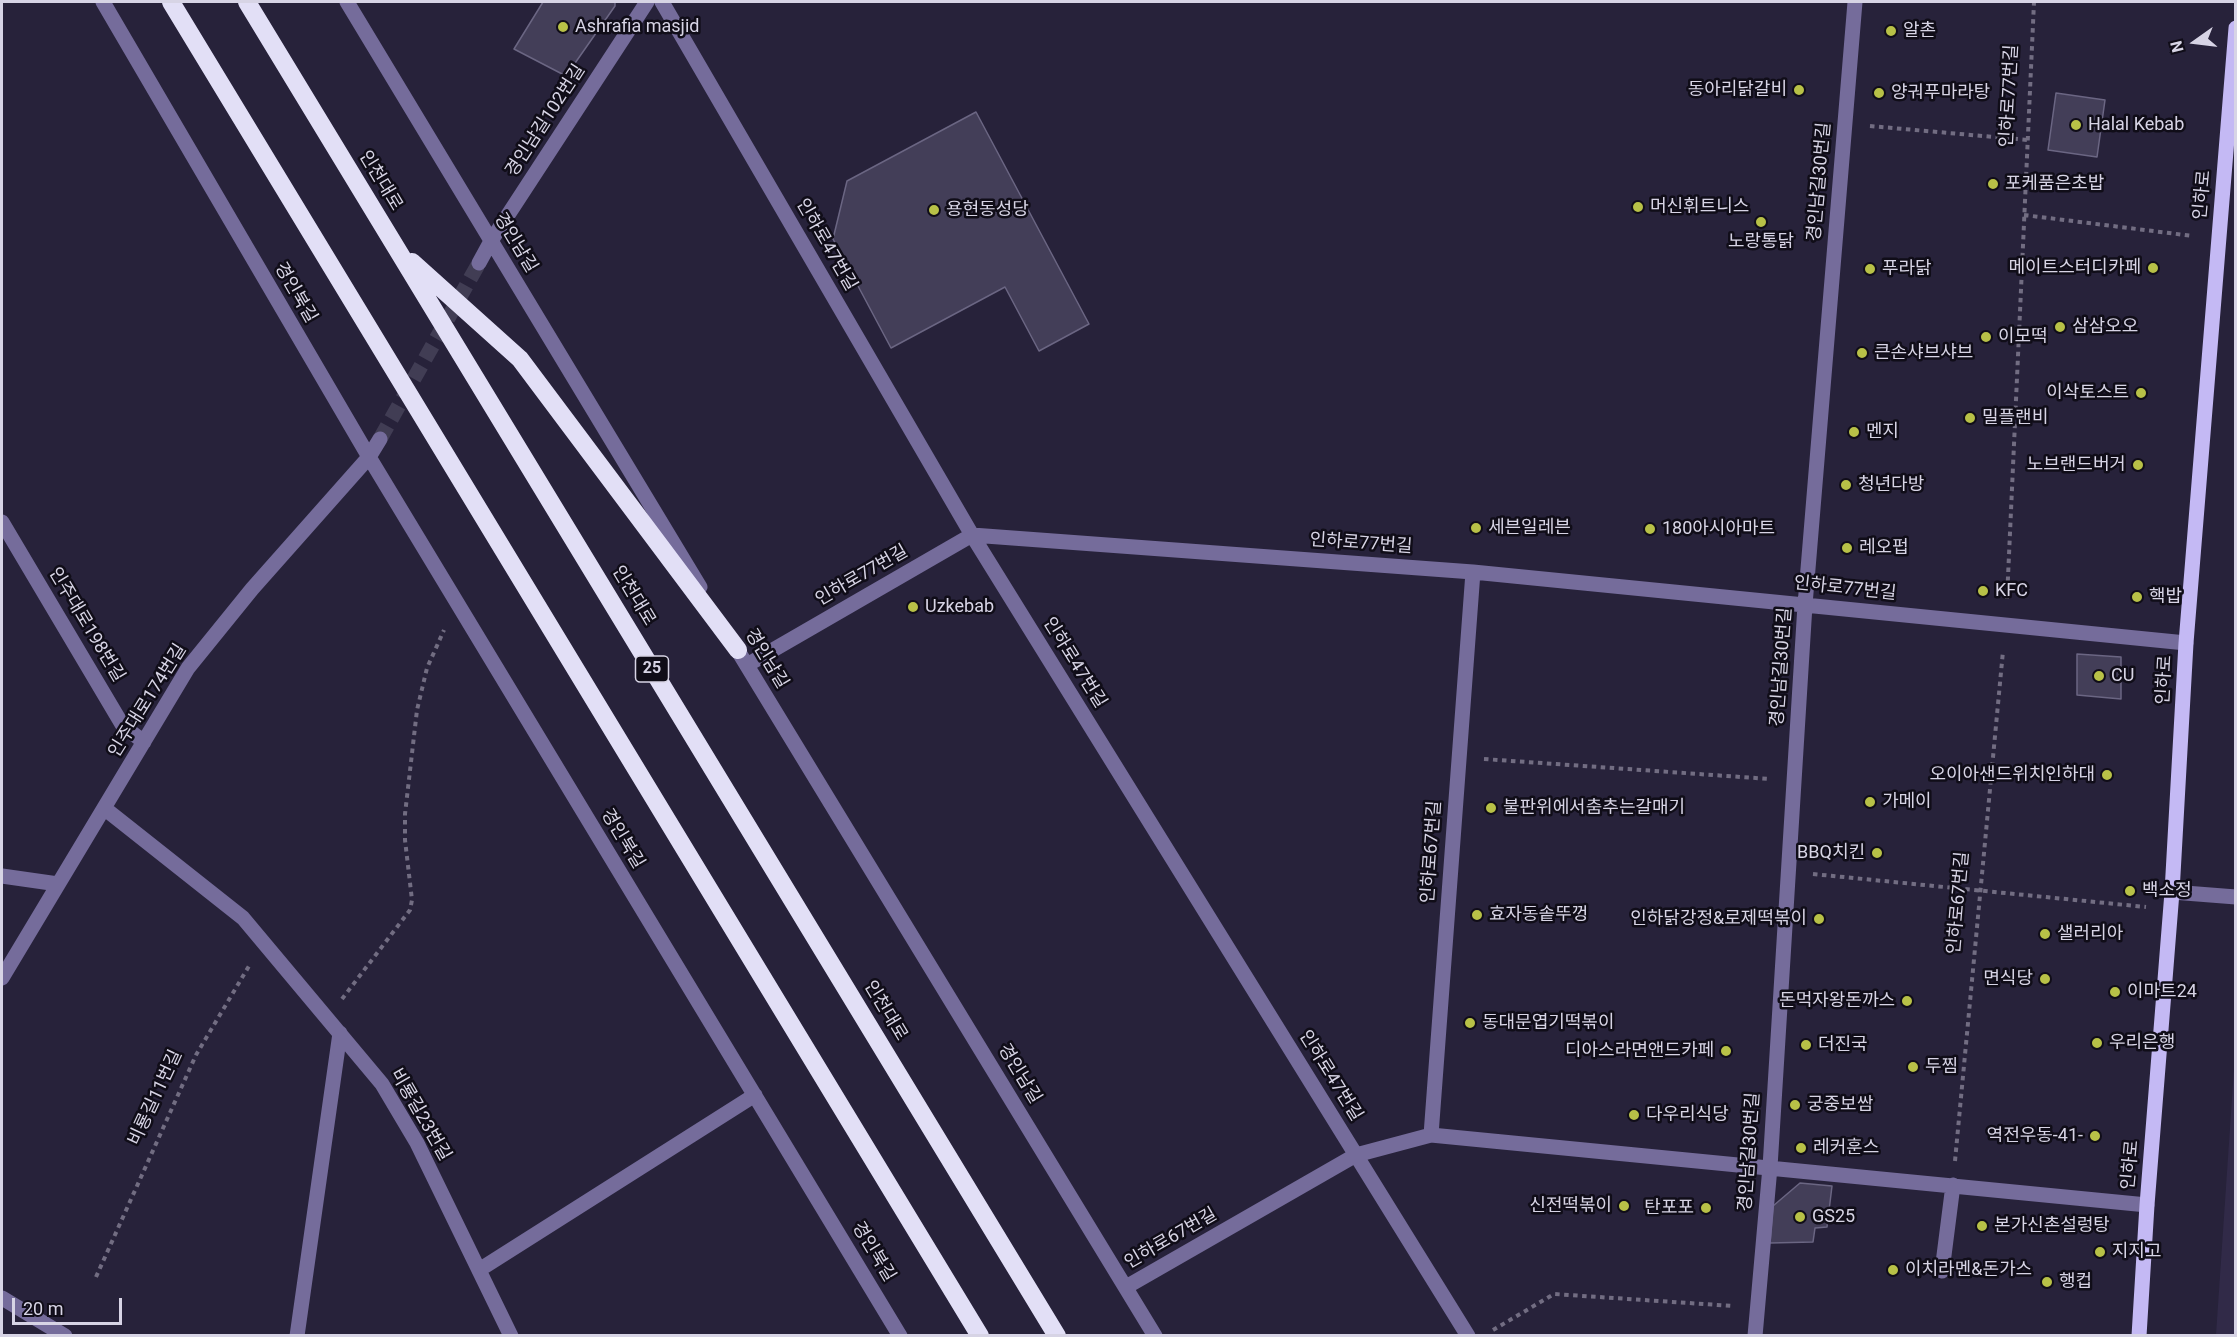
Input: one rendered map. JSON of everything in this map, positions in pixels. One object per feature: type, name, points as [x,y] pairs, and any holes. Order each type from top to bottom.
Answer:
[{"type":"highway","points":[[171,2],[980,1335]]},
{"type":"highway","name":"인천대로","points":[[247,2],[1057,1335]]},
{"type":"highway","points":[[398,250],[520,359],[742,658]]},
{"type":"main road","name":"인하로","points":[[2139,1335],[2172,892],[2186,643],[2218,239],[2230,159],[2235,28]]},
{"type":"street","name":"경인북길","points":[[103,2],[369,457],[900,1335]]},
{"type":"street","name":"경인남길","points":[[347,2],[742,658],[1155,1335]]},
{"type":"street","name":"경인남길102번길","points":[[479,262],[647,2]]},
{"type":"street","name":"인하로47번길","points":[[662,2],[972,535],[1468,1335]]},
{"type":"street","name":"경인남길30번길","points":[[1755,1335],[1770,1167],[1805,605],[1855,2]]},
{"type":"street","name":"인주대로174번길","points":[[2,978],[188,668],[252,589],[369,457],[380,439]]},
{"type":"street","name":"인주대로198번길","points":[[2,522],[123,726],[144,742]]},
{"type":"street","name":"인하로77번길","points":[[742,658],[972,535],[1473,572],[2186,643]]},
{"type":"street","name":"인하로67번길","points":[[1431,1136],[1473,572]]},
{"type":"street","name":"비룡길23번길","points":[[104,808],[243,918],[382,1083],[417,1143],[511,1335]]},
{"type":"street","points":[[2,876],[58,884]]},
{"type":"street","points":[[2172,892],[2235,897]]},
{"type":"street","points":[[297,1335],[340,1034]]},
{"type":"street","points":[[479,1270],[755,1095]]},
{"type":"street","name":"인하로67번길","points":[[1126,1287],[1356,1155],[1431,1136],[2147,1205]]},
{"type":"street","points":[[1942,1271],[1953,1185]]},
{"type":"street","points":[[2,1298],[65,1335]]},
{"type":"path","name":"인하로77번길","points":[[2006,625],[2034,2]]},
{"type":"path","points":[[1845,124],[2028,140]]},
{"type":"path","points":[[2024,215],[2218,239]]},
{"type":"path","points":[[323,1014],[342,999],[410,910],[412,900],[405,840],[405,814],[417,710],[427,668],[457,602]]},
{"type":"path","name":"인하로67번길","points":[[1953,1185],[2006,625]]},
{"type":"path","points":[[1459,757],[1794,781]]},
{"type":"path","points":[[1789,872],[2170,909]]},
{"type":"path","name":"비룡길11번길","points":[[96,1277],[196,1055],[263,942]]},
{"type":"path","points":[[1483,1335],[1554,1294],[1758,1308]]},
{"type":"shaded area","points":[[2235,1054],[2235,1335],[2216,1335]]},
{"type":"building","name":"Ashrafia masjid","points":[[543,2],[615,2],[615,6],[566,76],[514,49]]},
{"type":"building","name":"Halal Kebab","points":[[2056,93],[2105,100],[2097,157],[2048,150]]},
{"type":"building","name":"용현동성당","points":[[976,112],[1089,324],[1039,351],[1005,287],[891,348],[833,239],[847,181]]},
{"type":"building","name":"CU","points":[[2077,654],[2121,657],[2121,699],[2077,695]]},
{"type":"building","name":"GS25","points":[[1800,1183],[1832,1186],[1827,1227],[1815,1228],[1813,1242],[1770,1243],[1773,1206]]},
{"type":"tunnel","points":[[380,439],[479,263]]},
{"type":"place","name":"Ashrafia masjid","points":[[563,27]]},
{"type":"place","name":"알촌","points":[[1891,31]]},
{"type":"place","name":"동아리닭갈비","points":[[1799,90]]},
{"type":"place","name":"양궈푸마라탕","points":[[1879,93]]},
{"type":"place","name":"Halal Kebab","points":[[2076,125]]},
{"type":"place","name":"포케품은초밥","points":[[1993,184]]},
{"type":"place","name":"머신휘트니스","points":[[1638,207]]},
{"type":"place","name":"용현동성당","points":[[934,210]]},
{"type":"place","name":"노랑통닭","points":[[1761,222]]},
{"type":"place","name":"메이트스터디카페","points":[[2153,268]]},
{"type":"place","name":"푸라닭","points":[[1870,269]]},
{"type":"place","name":"삼삼오오","points":[[2060,327]]},
{"type":"place","name":"이모떡","points":[[1986,337]]},
{"type":"place","name":"큰손샤브샤브","points":[[1862,353]]},
{"type":"place","name":"이삭토스트","points":[[2141,393]]},
{"type":"place","name":"밀플랜비","points":[[1970,418]]},
{"type":"place","name":"멘지","points":[[1854,432]]},
{"type":"place","name":"노브랜드버거","points":[[2138,465]]},
{"type":"place","name":"청년다방","points":[[1846,485]]},
{"type":"place","name":"세븐일레븐","points":[[1476,528]]},
{"type":"place","name":"180아시아마트","points":[[1650,529]]},
{"type":"place","name":"레오펍","points":[[1847,548]]},
{"type":"place","name":"KFC","points":[[1983,591]]},
{"type":"place","name":"핵밥","points":[[2137,597]]},
{"type":"place","name":"Uzkebab","points":[[913,607]]},
{"type":"place","name":"CU","points":[[2099,676]]},
{"type":"place","name":"오이아샌드위치인하대","points":[[2107,775]]},
{"type":"place","name":"가메이","points":[[1870,802]]},
{"type":"place","name":"불판위에서춤추는갈매기","points":[[1491,808]]},
{"type":"place","name":"BBQ치킨","points":[[1877,853]]},
{"type":"place","name":"백소정","points":[[2130,891]]},
{"type":"place","name":"효자동솥뚜껑","points":[[1477,915]]},
{"type":"place","name":"인하닭강정&로제떡볶이","points":[[1819,919]]},
{"type":"place","name":"샐러리아","points":[[2045,934]]},
{"type":"place","name":"면식당","points":[[2045,979]]},
{"type":"place","name":"이마트24","points":[[2115,992]]},
{"type":"place","name":"돈먹자왕돈까스","points":[[1907,1001]]},
{"type":"place","name":"동대문엽기떡볶이","points":[[1470,1023]]},
{"type":"place","name":"우리은행","points":[[2097,1043]]},
{"type":"place","name":"더진국","points":[[1806,1045]]},
{"type":"place","name":"디아스라면앤드카페","points":[[1726,1051]]},
{"type":"place","name":"두찜","points":[[1913,1067]]},
{"type":"place","name":"궁중보쌈","points":[[1795,1105]]},
{"type":"place","name":"다우리식당","points":[[1634,1115]]},
{"type":"place","name":"역전우동-41-","points":[[2095,1136]]},
{"type":"place","name":"레커훈스","points":[[1801,1148]]},
{"type":"place","name":"신전떡볶이","points":[[1624,1206]]},
{"type":"place","name":"탄포포","points":[[1706,1208]]},
{"type":"place","name":"GS25","points":[[1800,1217]]},
{"type":"place","name":"본가신촌설렁탕","points":[[1982,1226]]},
{"type":"place","name":"지지고","points":[[2100,1252]]},
{"type":"place","name":"이치라멘&돈가스","points":[[1893,1270]]},
{"type":"place","name":"행컵","points":[[2047,1282]]}]
